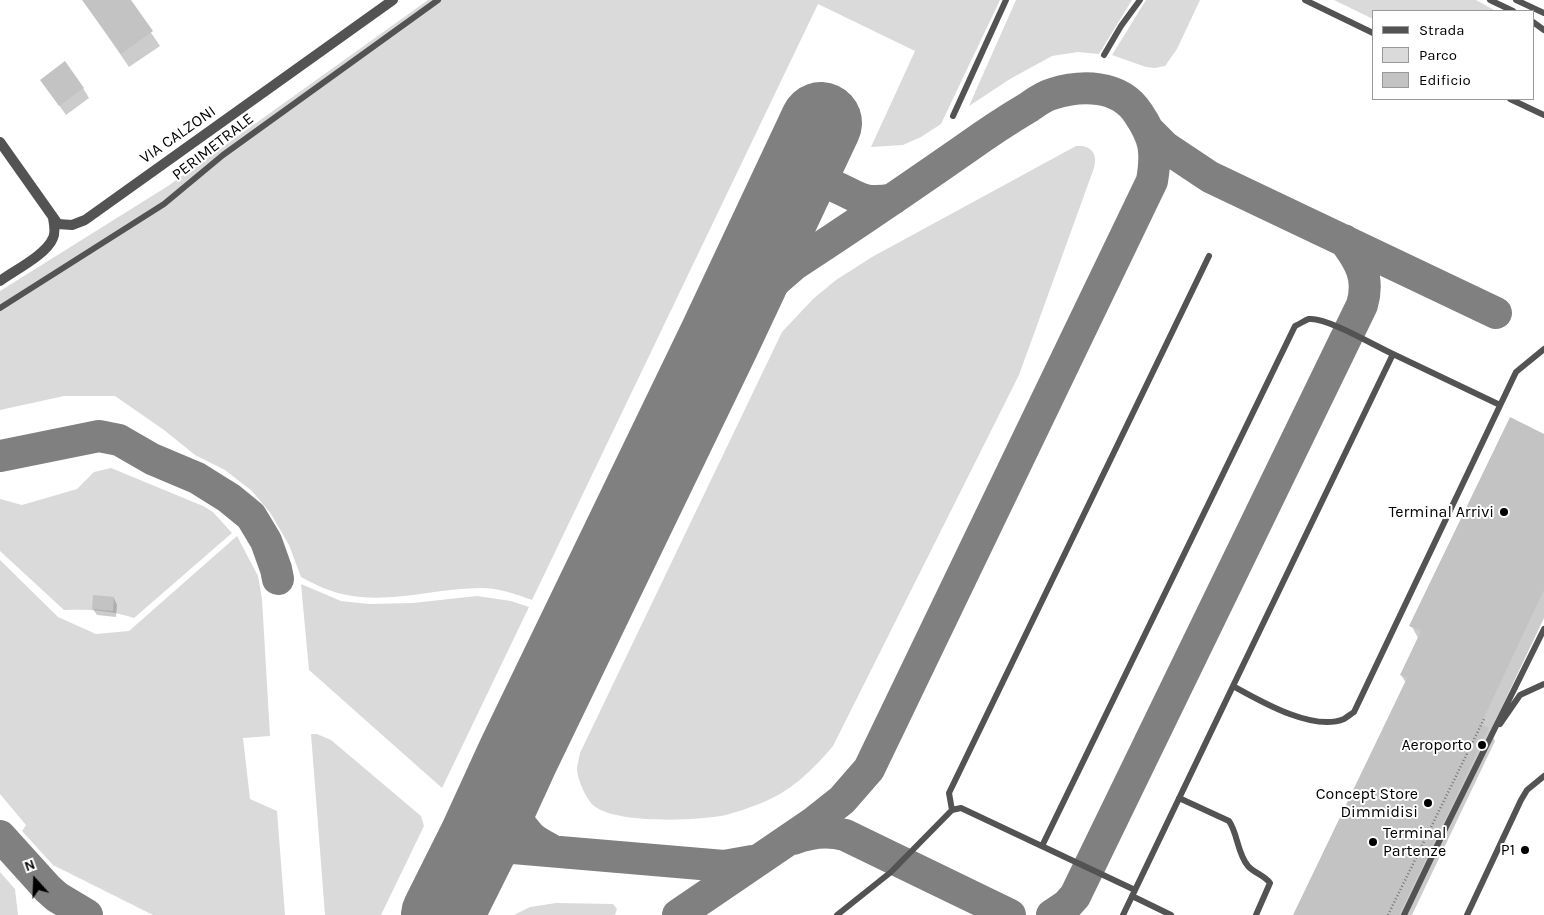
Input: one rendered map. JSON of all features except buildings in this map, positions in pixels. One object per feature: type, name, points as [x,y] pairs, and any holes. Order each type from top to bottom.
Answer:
[{"type":"street","name":"VIA CALZONI","points":[[53,217],[58,224],[72,225],[85,220],[393,0]]},
{"type":"street","points":[[0,142],[53,217],[54,230],[53,238],[44,250],[0,280]]},
{"type":"lane","name":"PERIMETRALE","points":[[0,308],[164,204],[223,154],[438,0]]},
{"type":"lane","points":[[953,116],[1006,0]]},
{"type":"lane","points":[[1104,55],[1121,26],[1140,0]]},
{"type":"lane","points":[[1305,0],[1372,33]]},
{"type":"lane","points":[[1490,0],[1511,10]]},
{"type":"lane","points":[[1516,0],[1544,13]]},
{"type":"lane","points":[[1512,100],[1544,115]]},
{"type":"lane","points":[[952,810],[949,793],[1209,256]]},
{"type":"lane","points":[[1042,846],[1295,326],[1308,319],[1331,324],[1500,405]]},
{"type":"lane","points":[[1233,686],[1255,698],[1312,721],[1328,722],[1344,719],[1354,712],[1516,372],[1544,349]]},
{"type":"lane","points":[[1123,915],[1393,354]]},
{"type":"lane","points":[[1404,915],[1544,629]]},
{"type":"lane","points":[[1486,746],[1520,695],[1544,684]]},
{"type":"lane","points":[[1467,915],[1524,795],[1527,790],[1544,776]]},
{"type":"lane","points":[[1179,798],[1229,821],[1234,828],[1242,857],[1248,867],[1266,877],[1270,883],[1256,915]]},
{"type":"lane","points":[[837,915],[891,872],[952,810],[961,808],[1042,846],[1134,893],[1171,915]]},
{"type":"path","points":[[1388,915],[1484,719]]},
{"type":"green space","points":[[428,0],[1000,0],[941,124],[921,137],[903,145],[871,147],[915,51],[818,4],[532,600],[488,588],[380,598],[347,595],[329,590],[301,577],[289,545],[271,514],[252,491],[225,470],[195,455],[164,430],[115,396],[64,396],[0,410],[0,291],[168,186]]},
{"type":"green space","points":[[1016,0],[1132,0],[1099,54],[1078,52],[1052,56],[1010,79],[969,106]]},
{"type":"green space","points":[[1146,0],[1200,0],[1177,49],[1165,66],[1146,67],[1112,55]]},
{"type":"green space","points":[[1334,0],[1476,0],[1494,10],[1372,10],[1372,19]]},
{"type":"green space","points":[[1076,146],[1086,147],[1092,151],[1095,158],[1094,168],[1019,375],[833,746],[809,772],[780,794],[759,804],[726,815],[697,819],[658,820],[620,816],[605,812],[594,806],[580,783],[577,768],[580,753],[782,332],[813,299],[836,280],[872,257]]},
{"type":"green space","points":[[111,468],[203,506],[213,512],[232,533],[134,618],[99,611],[64,610],[0,551],[0,499],[22,505],[77,489],[94,472]]},
{"type":"green space","points":[[237,536],[258,576],[262,599],[270,736],[243,738],[250,799],[277,811],[285,915],[153,915],[53,865],[22,831],[26,825],[0,794],[0,560],[58,617],[96,634],[129,631]]},
{"type":"green space","points":[[301,584],[341,601],[369,604],[413,603],[477,596],[511,601],[529,607],[442,788],[309,670]]},
{"type":"green space","points":[[311,734],[317,734],[331,740],[421,816],[424,826],[381,915],[325,915]]},
{"type":"green space","points":[[0,872],[15,889],[18,915],[0,915]]},
{"type":"green space","points":[[556,903],[613,904],[617,909],[615,915],[514,915],[530,907]]},
{"type":"taxiway","points":[[678,915],[813,823],[842,800],[869,769],[1152,181],[1154,153],[1148,130],[1130,103],[1110,92],[1087,88],[1063,91],[1046,96],[795,264],[755,300],[719,340]]},
{"type":"taxiway","points":[[1149,131],[1165,147],[1210,177],[1496,313]]},
{"type":"taxiway","points":[[785,200],[799,186],[816,181],[833,185],[865,200],[893,199]]},
{"type":"taxiway","points":[[1052,915],[1067,905],[1075,896],[1362,305],[1365,286],[1362,270],[1355,255],[1344,240]]},
{"type":"taxiway","points":[[0,456],[99,436],[119,440],[152,459],[197,478],[229,498],[251,516],[266,541],[278,579]]},
{"type":"taxiway","points":[[518,756],[512,788],[513,807],[516,817],[530,836],[553,851]]},
{"type":"taxiway","points":[[793,839],[819,832],[845,835],[1010,915]]},
{"type":"taxiway","points":[[0,836],[48,889],[57,897],[87,915]]},
{"type":"taxiway","points":[[450,898],[475,864],[490,855],[513,848],[724,866],[752,861]]},
{"type":"runway","points":[[442,915],[719,340],[821,123]]},
{"type":"place","name":"Terminal Arrivi","points":[[1504,512]]},
{"type":"place","name":"Aeroporto","points":[[1482,745]]},
{"type":"place","name":"Concept Store Dimmidisi","points":[[1428,803]]},
{"type":"place","name":"Terminal Partenze","points":[[1373,842]]},
{"type":"place","name":"P1","points":[[1525,850]]}]
